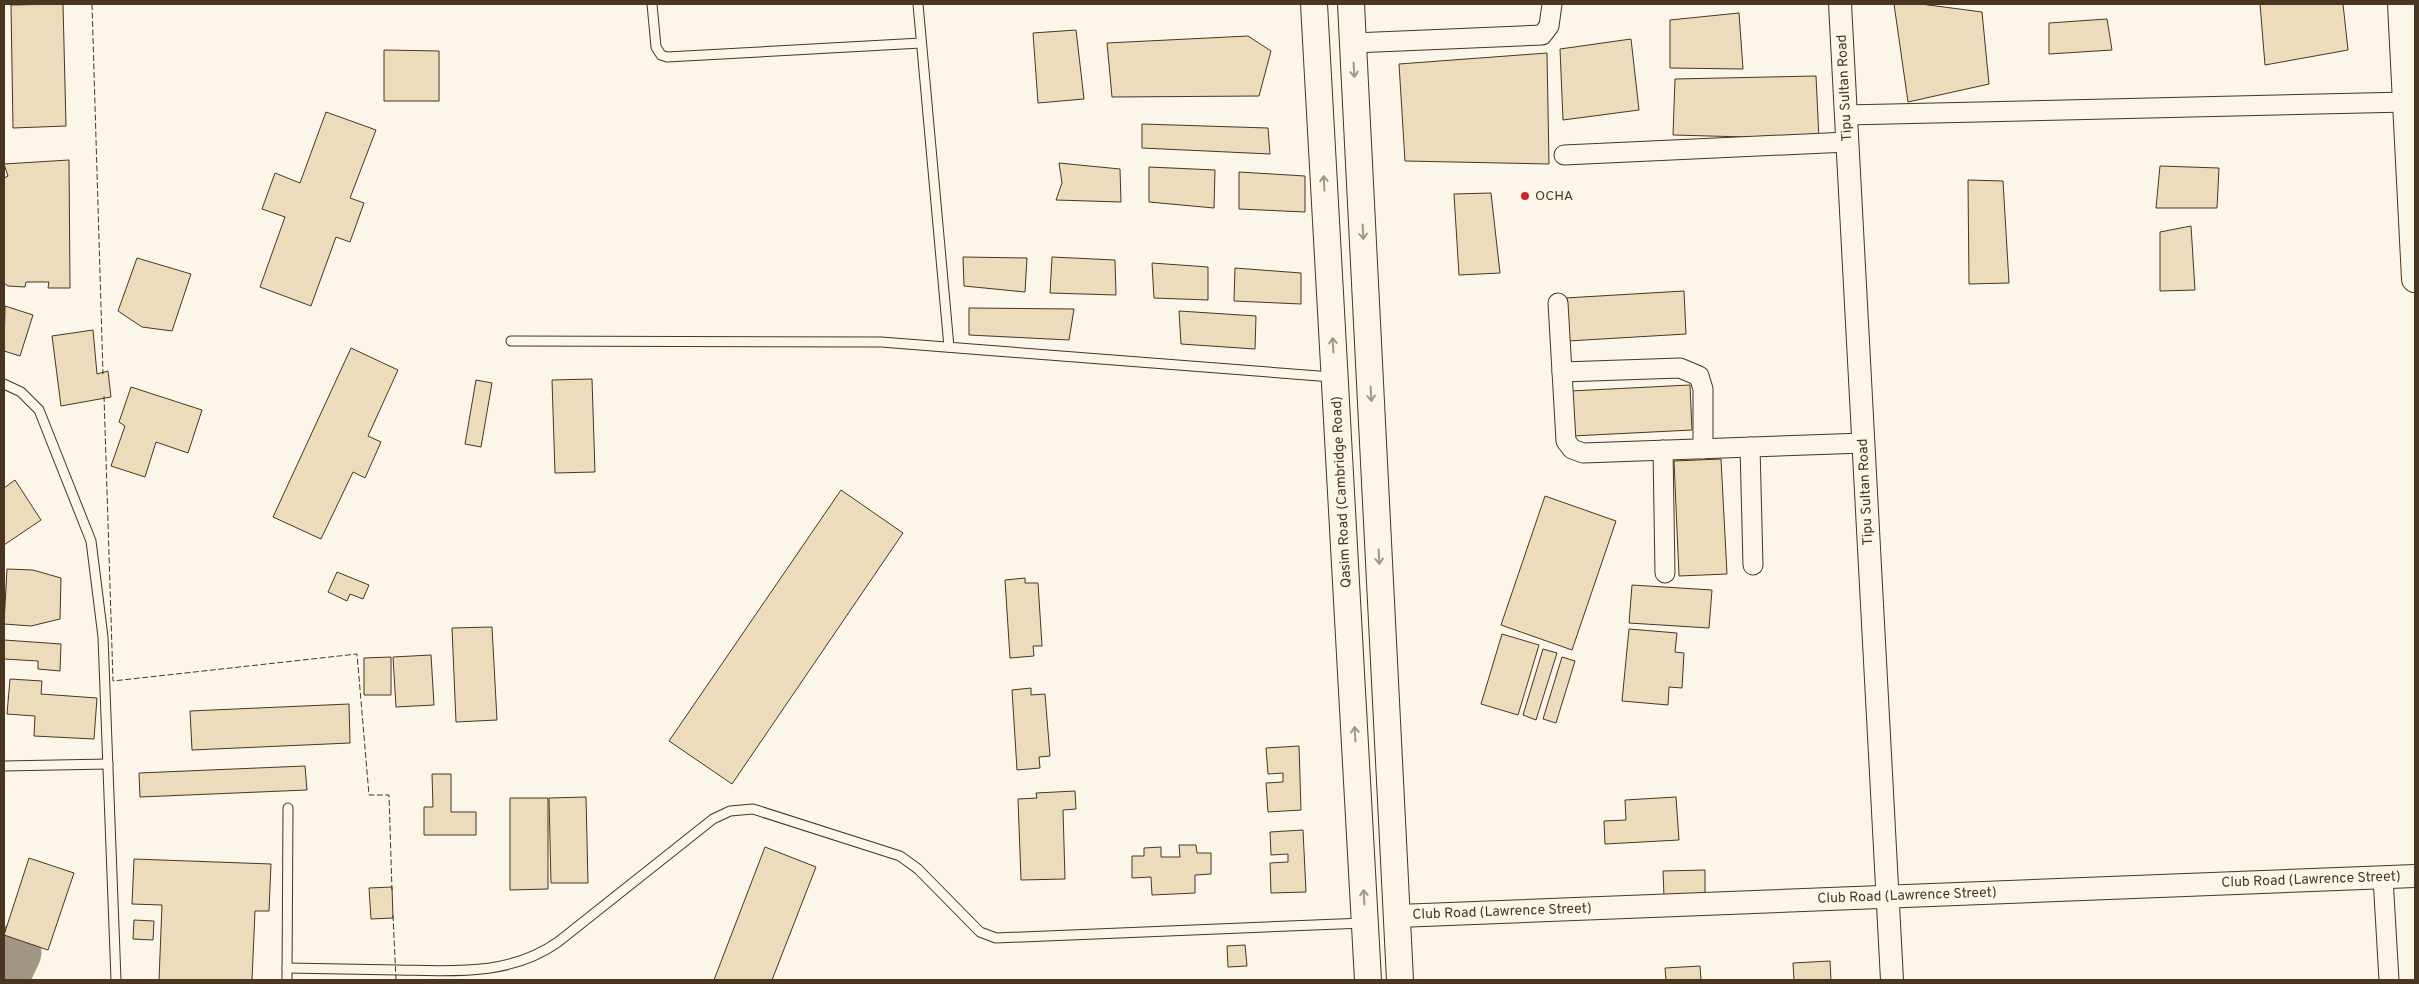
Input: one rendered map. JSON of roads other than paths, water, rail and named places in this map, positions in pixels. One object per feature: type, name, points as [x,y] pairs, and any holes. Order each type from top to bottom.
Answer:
[{"type":"main road","name":"Qasim Road (Cambridge Road)","points":[[1314,4],[1368,980]]},
{"type":"main road","points":[[1351,4],[1400,980]]},
{"type":"main road","points":[[2402,4],[2415,279]]},
{"type":"street","points":[[1353,43],[1542,35],[1549,26],[1552,4]]},
{"type":"street","name":"Tipu Sultan Road","points":[[1840,4],[1892,980]]},
{"type":"street","points":[[1846,115],[2407,102]]},
{"type":"street","points":[[1564,155],[1848,142]]},
{"type":"street","points":[[1558,303],[1566,441],[1572,449],[1584,453],[1864,443]]},
{"type":"street","points":[[1562,372],[1680,368],[1699,376],[1703,389],[1703,449]]},
{"type":"street","points":[[1750,447],[1753,565]]},
{"type":"street","points":[[1663,450],[1665,573]]},
{"type":"street","name":"Club Road (Lawrence Street)","points":[[1398,916],[2415,876]]},
{"type":"street","points":[[2383,878],[2389,980]]},
{"type":"lane","points":[[652,4],[656,47],[661,55],[667,57],[921,43]]},
{"type":"lane","points":[[918,4],[949,347]]},
{"type":"lane","points":[[511,341],[881,342],[1335,377]]},
{"type":"lane","points":[[4,384],[21,392],[38,410],[91,541],[103,637],[116,980]]},
{"type":"lane","points":[[4,766],[108,764]]},
{"type":"lane","points":[[286,980],[288,808]]},
{"type":"lane","points":[[287,968],[474,971],[511,965],[541,954],[558,942],[713,819],[730,810],[753,808],[900,856],[918,869],[980,932],[996,938],[1366,923]]},
{"type":"place","name":"OCHA","points":[[1525,196]]}]
